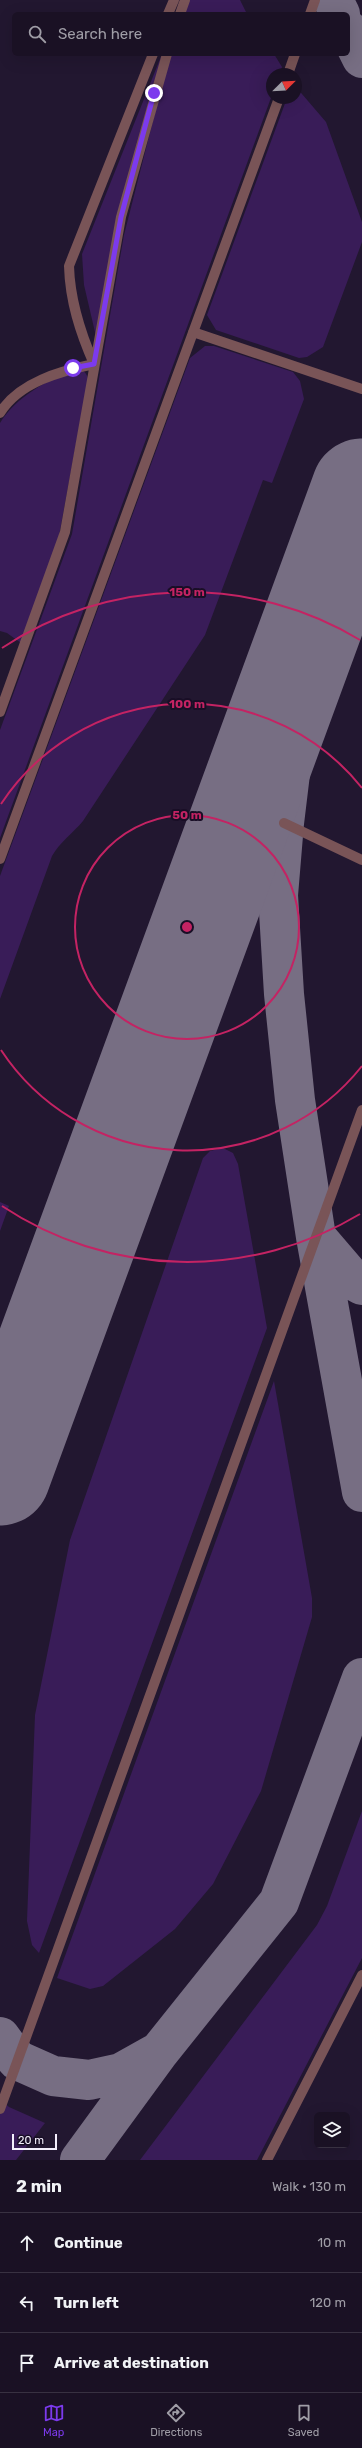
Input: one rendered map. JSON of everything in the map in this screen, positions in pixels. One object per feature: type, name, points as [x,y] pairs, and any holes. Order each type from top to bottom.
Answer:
[{"type":"lane","points":[[169,12],[174,0]]},
{"type":"lane","points":[[181,12],[185,0]]},
{"type":"lane","points":[[311,12],[315,0]]},
{"type":"lane","points":[[94,364],[76,316],[70,285],[69,266],[151,56]]},
{"type":"lane","points":[[0,712],[65,532],[121,217],[166,56]]},
{"type":"lane","points":[[290,68],[294,56]]},
{"type":"lane","points":[[0,859],[277,104]]},
{"type":"lane","points":[[193,332],[362,389]]},
{"type":"lane","points":[[0,413],[19,392],[38,382],[64,370],[94,364]]},
{"type":"lane","points":[[284,823],[362,860]]},
{"type":"lane","points":[[0,2109],[362,1110]]},
{"type":"lane","points":[[268,2160],[362,1975]]},
{"type":"shaded area","points":[[189,0],[240,0],[246,12],[185,12]]},
{"type":"shaded area","points":[[161,56],[121,217],[98,345],[84,285],[82,254]]},
{"type":"shaded area","points":[[169,56],[275,56],[282,68],[266,68],[266,104],[269,104],[0,838],[0,730],[72,534],[124,235]]},
{"type":"shaded area","points":[[302,94],[326,122],[362,222],[362,242],[323,347],[307,357],[299,358],[216,330],[207,315],[285,104],[302,104]]},
{"type":"shaded area","points":[[205,346],[214,346],[293,372],[300,381],[304,399],[272,483],[263,480],[205,635],[83,821],[59,846],[52,856],[0,999],[0,876],[190,358]]},
{"type":"shaded area","points":[[73,368],[84,372],[88,379],[59,536],[21,643],[7,633],[0,631],[0,423],[7,413],[23,397],[43,384]]},
{"type":"shaded area","points":[[223,1148],[233,1153],[238,1164],[267,1328],[39,1953],[32,1945],[27,1921],[35,1715],[70,1540],[203,1158],[210,1151]]},
{"type":"shaded area","points":[[0,1202],[9,1206],[0,1231]]},
{"type":"shaded area","points":[[274,1381],[312,1598],[312,1617],[261,1791],[213,1884],[175,1929],[103,1986],[90,1989],[57,1978]]},
{"type":"shaded area","points":[[362,1811],[362,1958],[257,2160],[140,2160],[317,1925],[327,1906]]},
{"type":"shaded area","points":[[0,2099],[9,2107],[45,2123],[16,2160],[0,2160]]},
{"type":"taxiway","points":[[333,0],[339,12]]},
{"type":"taxiway","points":[[350,34],[362,58]]},
{"type":"taxiway","points":[[323,595],[291,765],[278,895],[284,994],[295,1100],[316,1237],[362,1492]]},
{"type":"taxiway","points":[[317,1238],[353,1280],[362,1285]]},
{"type":"taxiway","points":[[80,2160],[159,2052],[279,1902],[362,1678]]},
{"type":"taxiway","points":[[0,2037],[17,2060],[53,2076],[89,2080],[121,2073],[155,2054]]},
{"type":"runway","points":[[0,1475],[362,489]]},
{"type":"route","points":[[73,368],[94,364],[121,217],[154,93]]}]
